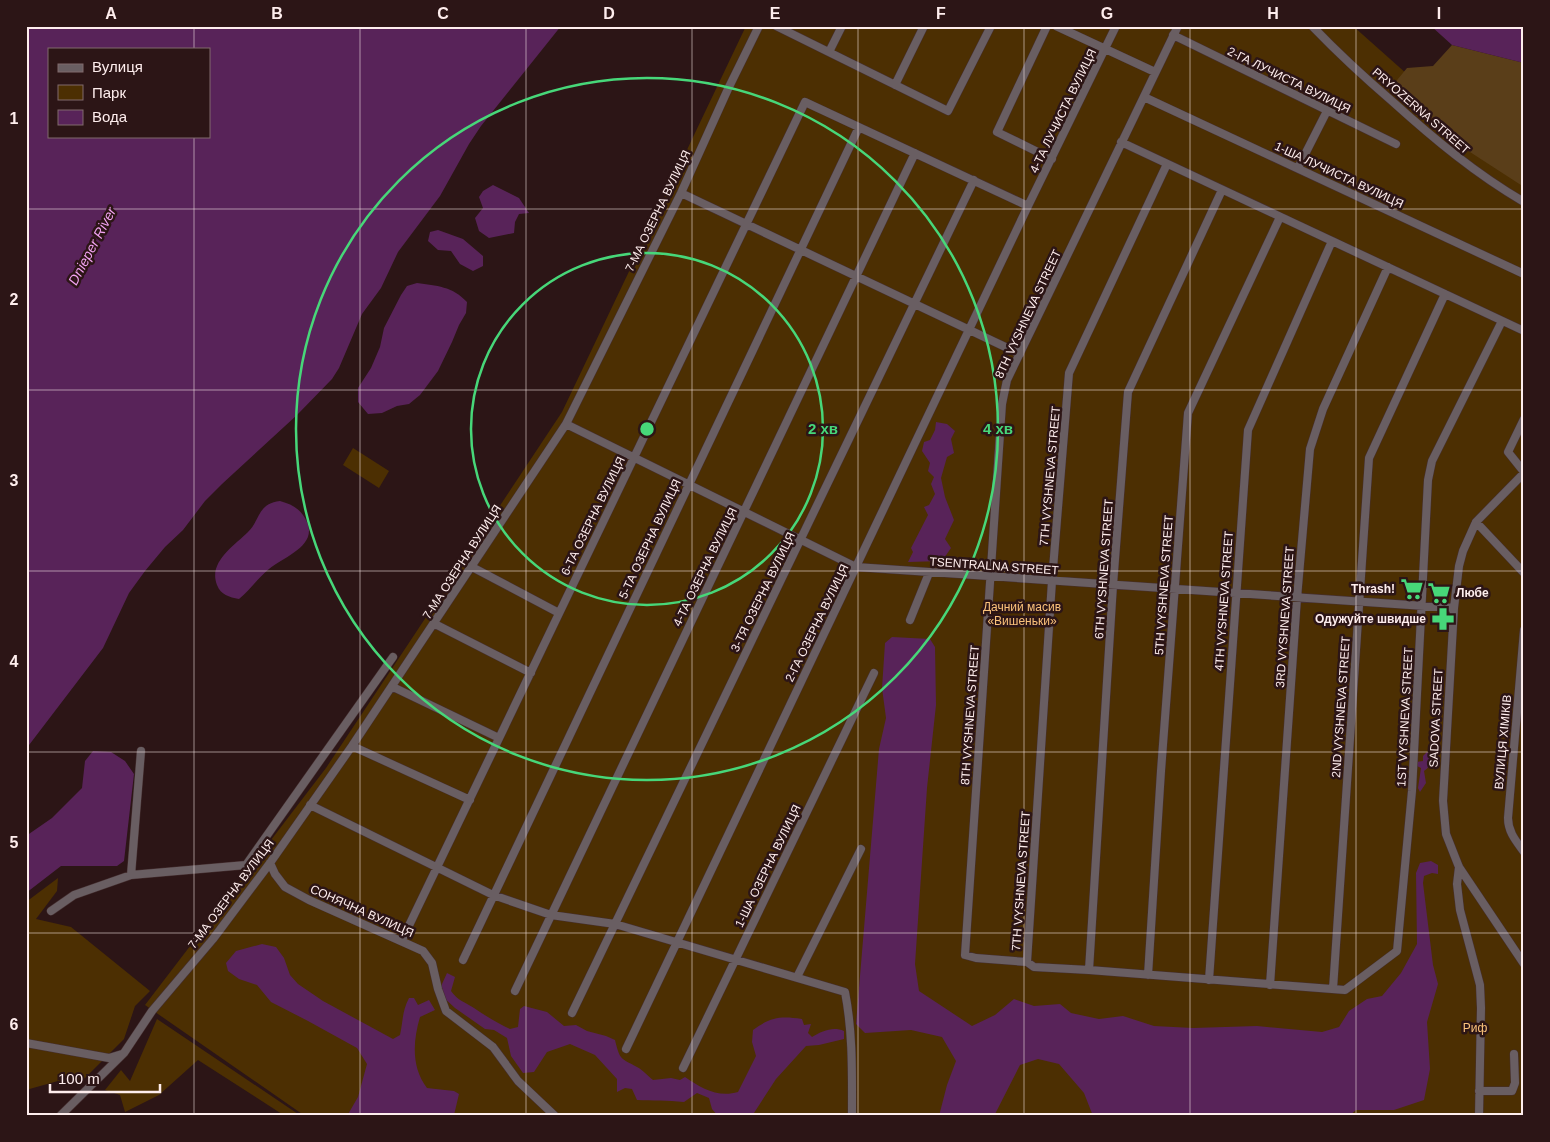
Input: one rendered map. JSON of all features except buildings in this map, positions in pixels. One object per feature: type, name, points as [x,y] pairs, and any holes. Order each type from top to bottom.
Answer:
[{"type":"street","name":"7-МА ОЗЕРНА ВУЛИЦЯ","points":[[60,1116],[124,1053],[152,1011],[212,939],[270,863],[352,746],[566,424],[680,193],[728,88],[759,26]]},
{"type":"street","points":[[776,26],[948,111],[991,26]]},
{"type":"street","points":[[829,52],[842,26]]},
{"type":"street","points":[[895,85],[924,26]]},
{"type":"street","points":[[1047,26],[997,132],[1052,159]]},
{"type":"street","points":[[1056,26],[1155,72]]},
{"type":"street","name":"4-ТА ЛУЧИСТА ВУЛИЦЯ","points":[[1028,206],[1116,26]]},
{"type":"street","name":"8TH VYSHNEVA STREET","points":[[1027,962],[976,958],[965,955],[1002,404],[1007,380],[1178,26]]},
{"type":"street","name":"PRYOZERNA STREET","points":[[1312,26],[1341,56],[1468,167],[1524,202]]},
{"type":"street","name":"2-ГА ЛУЧИСТА ВУЛИЦЯ","points":[[1173,35],[1396,144]]},
{"type":"street","name":"1-ША ЛУЧИСТА ВУЛИЦЯ","points":[[1144,97],[1524,274]]},
{"type":"street","name":"6-ТА ОЗЕРНА ВУЛИЦЯ","points":[[402,940],[805,102],[858,127]]},
{"type":"street","points":[[1298,168],[1326,111]]},
{"type":"street","points":[[858,127],[1028,206]]},
{"type":"street","name":"5-ТА ОЗЕРНА ВУЛИЦЯ","points":[[463,960],[858,127]]},
{"type":"street","points":[[1121,142],[1524,331]]},
{"type":"street","name":"4-ТА ОЗЕРНА ВУЛИЦЯ","points":[[515,991],[915,153]]},
{"type":"street","name":"7TH VYSHNEVA STREET","points":[[1027,962],[1052,581],[1070,373],[1167,164]]},
{"type":"street","name":"3-ТЯ ОЗЕРНА ВУЛИЦЯ","points":[[572,1013],[974,180]]},
{"type":"street","name":"6TH VYSHNEVA STREET","points":[[1089,970],[1113,586],[1128,392],[1222,190]]},
{"type":"street","points":[[680,193],[1020,354]]},
{"type":"street","name":"2-ГА ОЗЕРНА ВУЛИЦЯ","points":[[626,1049],[1028,206]]},
{"type":"street","name":"5TH VYSHNEVA STREET","points":[[1148,975],[1161,771],[1188,413],[1280,216]]},
{"type":"street","name":"4TH VYSHNEVA STREET","points":[[1209,980],[1248,430],[1332,241]]},
{"type":"street","name":"3RD VYSHNEVA STREET","points":[[1270,985],[1297,598],[1310,450],[1322,409],[1388,267]]},
{"type":"street","name":"2ND VYSHNEVA STREET","points":[[1333,989],[1368,458],[1445,294]]},
{"type":"street","name":"1ST VYSHNEVA STREET","points":[[1333,989],[1345,990],[1397,951],[1412,790],[1423,606],[1428,480],[1432,461],[1502,321]]},
{"type":"street","points":[[1524,419],[1508,452],[1524,472]]},
{"type":"street","name":"TSENTRALNA STREET","points":[[566,424],[856,567],[1454,608]]},
{"type":"street","name":"SADOVA STREET","points":[[1524,472],[1476,522],[1463,551],[1459,566],[1454,608],[1443,801],[1446,834],[1459,867],[1524,964]]},
{"type":"street","points":[[1476,522],[1522,567]]},
{"type":"street","points":[[472,567],[560,613]]},
{"type":"street","points":[[910,620],[929,573]]},
{"type":"street","points":[[434,624],[531,673]]},
{"type":"street","name":"ВУЛИЦЯ ХІМІКІВ","points":[[1524,630],[1508,818],[1508,827],[1524,852]]},
{"type":"street","points":[[51,911],[74,895],[131,875],[246,865],[393,657]]},
{"type":"street","name":"1-ША ОЗЕРНА ВУЛИЦЯ","points":[[683,1068],[874,673]]},
{"type":"street","points":[[392,686],[499,738]]},
{"type":"street","points":[[352,746],[470,800]]},
{"type":"street","points":[[131,875],[141,751]]},
{"type":"street","points":[[310,805],[494,895],[551,915],[615,924],[845,992],[851,1027],[852,1116]]},
{"type":"street","points":[[797,977],[861,849]]},
{"type":"street","name":"СОНЯЧНА ВУЛИЦЯ","points":[[270,863],[275,874],[285,887],[309,900],[423,951],[432,963],[438,989],[446,1011],[493,1047],[518,1081],[555,1116]]},
{"type":"street","points":[[1459,867],[1457,884],[1460,910],[1480,985],[1482,1008],[1479,1116]]},
{"type":"street","points":[[1027,962],[1034,967],[1333,989]]},
{"type":"street","points":[[26,1043],[109,1058],[124,1053]]},
{"type":"street","points":[[1479,1091],[1512,1091],[1515,1084],[1514,1054]]},
{"type":"green space","name":"Дачний масив «Вишеньки»","points":[[746,26],[1353,26],[1498,155],[1524,170],[1524,1116],[305,1116],[145,1005],[326,768],[562,412]]},
{"type":"green space","points":[[353,448],[389,471],[379,488],[343,465]]},
{"type":"green space","points":[[58,878],[57,891],[36,919],[71,927],[150,991],[135,1006],[124,1039],[82,1081],[72,1077],[26,1090],[26,902]]},
{"type":"green space","points":[[157,1019],[301,1116],[285,1116],[198,1060],[159,1095],[125,1112],[120,1095],[105,1090],[121,1070],[130,1081]]},
{"type":"shaded area","points":[[1452,45],[1524,63],[1524,187],[1470,152],[1393,85],[1407,68],[1433,66]]},
{"type":"water","name":"Dnieper River","points":[[26,26],[561,26],[481,126],[440,196],[398,252],[381,288],[362,314],[339,368],[332,379],[297,415],[205,501],[183,530],[165,547],[129,593],[103,648],[26,749]]},
{"type":"water","points":[[1431,26],[1524,26],[1524,63],[1452,45]]},
{"type":"water","points":[[493,185],[519,198],[529,213],[519,214],[515,222],[514,233],[489,238],[479,231],[475,218],[483,208],[479,197],[483,191]]},
{"type":"water","points":[[438,230],[463,239],[483,256],[483,266],[473,271],[460,264],[451,251],[438,250],[428,241],[430,232]]},
{"type":"water","points":[[417,283],[444,288],[456,293],[467,302],[466,313],[438,371],[420,395],[409,404],[397,406],[382,413],[368,414],[358,402],[358,388],[371,368],[380,347],[384,328],[401,295],[407,286]]},
{"type":"water","points":[[936,422],[947,424],[955,431],[951,439],[954,453],[947,457],[941,478],[945,497],[954,520],[945,539],[951,548],[942,561],[908,562],[913,552],[911,548],[928,515],[924,507],[929,505],[935,494],[931,484],[934,477],[928,471],[930,463],[922,451],[924,442],[930,440],[935,430]]},
{"type":"water","points":[[280,501],[294,507],[305,518],[309,527],[305,543],[269,569],[239,599],[226,595],[217,585],[215,577],[219,562],[248,532],[267,505]]},
{"type":"water","points":[[892,637],[930,639],[935,647],[936,705],[927,788],[915,964],[919,991],[972,1026],[995,1015],[1014,999],[1034,1006],[1060,1004],[1071,1013],[1099,1019],[1123,1016],[1154,1026],[1193,1028],[1257,1026],[1322,1032],[1339,1027],[1349,1011],[1367,999],[1382,996],[1401,973],[1417,944],[1416,873],[1420,863],[1431,861],[1438,865],[1438,874],[1432,873],[1424,876],[1423,883],[1433,965],[1438,984],[1427,1022],[1430,1069],[1424,1100],[1394,1110],[1356,1110],[1349,1116],[1093,1116],[1084,1093],[1059,1064],[1038,1059],[1020,1065],[994,1116],[939,1116],[947,1085],[956,1061],[942,1037],[911,1030],[865,1033],[856,1024],[879,749],[886,718],[882,688],[885,643]]},
{"type":"water","points":[[93,751],[111,752],[125,761],[134,774],[124,861],[117,866],[61,866],[26,893],[26,836],[52,818],[82,788],[85,761]]},
{"type":"water","points":[[1427,752],[1432,756],[1432,760],[1424,771],[1426,783],[1420,792],[1418,788],[1421,768],[1417,766],[1416,762],[1423,761],[1423,756]]},
{"type":"water","points":[[262,944],[276,947],[284,958],[290,975],[298,984],[323,1001],[393,1039],[400,1035],[404,1012],[409,998],[414,998],[418,1005],[429,1000],[435,1010],[420,1017],[415,1044],[416,1063],[427,1088],[454,1091],[459,1094],[454,1115],[347,1116],[358,1097],[367,1064],[357,1048],[271,1002],[257,985],[239,979],[228,971],[226,963],[236,951]]},
{"type":"water","points":[[447,973],[455,977],[451,991],[456,997],[510,1029],[518,1027],[520,1009],[524,1006],[547,1012],[564,1026],[576,1025],[587,1031],[615,1040],[618,1052],[622,1058],[653,1080],[671,1078],[680,1080],[685,1077],[697,1085],[717,1093],[731,1094],[738,1092],[756,1056],[752,1042],[753,1030],[765,1022],[776,1018],[802,1019],[804,1025],[811,1024],[808,1033],[812,1037],[824,1031],[836,1029],[844,1031],[844,1039],[806,1046],[776,1079],[752,1116],[718,1116],[712,1109],[709,1098],[697,1093],[684,1102],[637,1100],[632,1089],[625,1088],[617,1092],[617,1079],[595,1055],[570,1044],[547,1052],[534,1072],[523,1073],[511,1056],[507,1038],[494,1030],[485,1029],[455,1008],[442,996],[442,984]]},
{"type":"place","name":"Thrash!","points":[[1412,589]]},
{"type":"place","name":"Любе","points":[[1439,593]]},
{"type":"place","name":"Одужуйте швидше","points":[[1443,619]]},
{"type":"park label","name":"Риф","points":[[1475,1028]]}]
